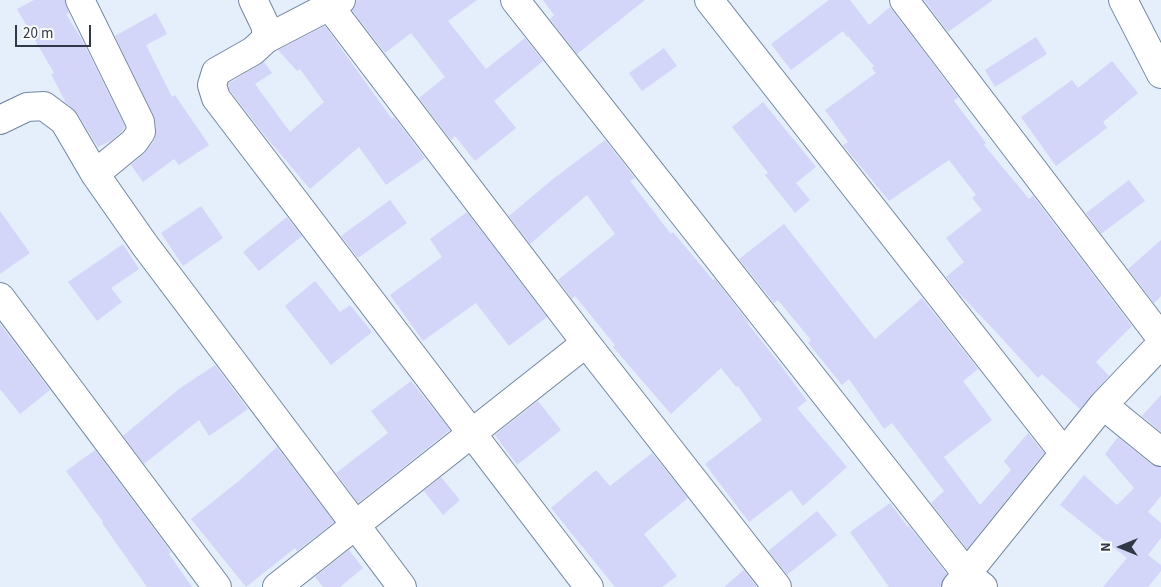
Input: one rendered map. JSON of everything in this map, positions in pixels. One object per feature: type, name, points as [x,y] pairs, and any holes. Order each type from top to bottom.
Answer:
[{"type":"street","points":[[80,0],[141,127],[141,132],[134,142],[95,174]]},
{"type":"street","points":[[253,0],[266,27],[266,40]]},
{"type":"street","points":[[515,0],[969,583],[1064,453],[1103,405],[1161,344]]},
{"type":"street","points":[[709,0],[1064,453]]},
{"type":"street","points":[[904,0],[1161,338]]},
{"type":"street","points":[[1123,0],[1161,74]]},
{"type":"street","points":[[589,587],[216,98],[212,85],[216,72],[254,51],[266,40],[336,3],[586,343],[777,587]]},
{"type":"street","points":[[0,120],[27,107],[44,106],[64,121],[95,174],[144,244],[402,587]]},
{"type":"street","points":[[0,297],[217,587]]},
{"type":"street","points":[[276,587],[586,343]]},
{"type":"street","points":[[1103,405],[1161,452]]},
{"type":"building","points":[[34,0],[65,0],[69,13],[66,14],[82,40],[125,126],[112,140],[98,147],[77,113],[66,103],[51,74],[54,73],[17,9]]},
{"type":"building","points":[[357,0],[477,0],[448,21],[486,69],[525,38],[543,61],[494,101],[516,128],[475,161],[455,136],[451,140],[419,98],[445,77],[411,33],[385,53],[352,10]]},
{"type":"building","points":[[543,0],[645,0],[577,54],[550,19],[554,15]]},
{"type":"building","points":[[829,0],[850,0],[869,25],[890,7],[958,97],[954,101],[986,143],[984,145],[1029,199],[1033,196],[1132,326],[1096,362],[1109,376],[1080,409],[1042,374],[1038,378],[946,277],[964,262],[946,238],[982,210],[972,198],[976,195],[949,160],[889,201],[843,145],[848,142],[825,110],[876,73],[872,68],[874,66],[843,31],[791,70],[771,44]]},
{"type":"building","points":[[924,0],[993,0],[948,32]]},
{"type":"building","points":[[156,13],[167,34],[146,45],[172,97],[175,95],[209,145],[179,165],[174,159],[143,182],[131,165],[144,154],[154,141],[156,131],[155,120],[115,36]]},
{"type":"building","points":[[325,26],[392,119],[394,117],[425,158],[386,185],[359,147],[310,189],[261,131],[229,89],[229,83],[264,62],[272,73],[255,84],[290,132],[324,102],[300,69],[297,71],[278,50]]},
{"type":"building","points":[[1036,37],[1047,54],[995,87],[985,70]]},
{"type":"building","points":[[664,48],[677,66],[642,91],[629,73]]},
{"type":"building","points":[[1112,61],[1138,93],[1103,122],[1107,128],[1056,166],[1021,117],[1072,80],[1078,88]]},
{"type":"building","points":[[763,102],[816,167],[796,183],[810,200],[795,213],[765,175],[768,173],[732,127]]},
{"type":"building","points":[[605,140],[635,178],[630,181],[671,234],[673,232],[713,280],[715,279],[780,364],[807,401],[797,408],[847,467],[803,506],[791,490],[749,522],[705,464],[762,420],[738,386],[736,387],[721,368],[671,414],[613,347],[615,345],[575,296],[572,299],[558,280],[615,234],[587,195],[530,244],[509,216],[553,179]]},
{"type":"building","points":[[1129,180],[1145,201],[1101,234],[1086,213]]},
{"type":"building","points":[[390,200],[407,223],[358,258],[341,236]]},
{"type":"building","points":[[201,206],[223,238],[183,266],[161,233]]},
{"type":"building","points":[[0,211],[30,253],[0,274]]},
{"type":"building","points":[[467,212],[547,317],[509,346],[476,303],[423,341],[390,295],[442,257],[430,239]]},
{"type":"building","points":[[287,217],[302,236],[259,271],[243,252]]},
{"type":"building","points":[[784,224],[875,339],[922,298],[978,369],[963,381],[992,420],[944,457],[980,505],[1011,470],[1004,461],[1028,433],[1044,453],[967,549],[931,503],[944,491],[892,423],[884,429],[849,379],[842,385],[808,343],[811,340],[778,300],[774,303],[739,259]]},
{"type":"building","points":[[1161,240],[1161,296],[1154,303],[1128,269]]},
{"type":"building","points":[[123,244],[139,269],[111,288],[122,302],[97,321],[68,282]]},
{"type":"building","points":[[315,281],[340,312],[350,305],[372,332],[331,365],[285,306]]},
{"type":"building","points":[[0,324],[50,390],[20,414],[0,389]]},
{"type":"building","points":[[215,365],[248,409],[209,436],[199,420],[144,464],[123,436],[179,389]]},
{"type":"building","points":[[411,381],[450,430],[358,503],[336,473],[388,433],[371,411]]},
{"type":"building","points":[[1161,395],[1161,432],[1142,416]]},
{"type":"building","points":[[538,401],[561,430],[517,465],[495,435]]},
{"type":"building","points":[[1118,437],[1151,464],[1161,467],[1161,496],[1148,512],[1161,523],[1161,538],[1148,555],[1161,565],[1161,571],[1148,587],[1103,587],[1127,558],[1060,505],[1084,475],[1117,505],[1134,488],[1105,454]]},
{"type":"building","points":[[277,447],[334,522],[297,551],[295,548],[246,587],[191,519],[240,480]]},
{"type":"building","points":[[95,450],[171,552],[169,554],[192,587],[147,587],[66,471]]},
{"type":"building","points":[[652,453],[688,498],[644,534],[677,576],[662,587],[615,587],[551,508],[596,470],[610,486]]},
{"type":"building","points":[[441,477],[460,500],[443,515],[424,491]]},
{"type":"building","points":[[890,503],[947,574],[941,587],[889,587],[850,532]]},
{"type":"building","points":[[817,511],[837,535],[787,575],[768,551]]},
{"type":"building","points":[[349,550],[363,568],[340,587],[323,587],[315,577]]},
{"type":"building","points":[[744,570],[757,587],[724,587]]}]
